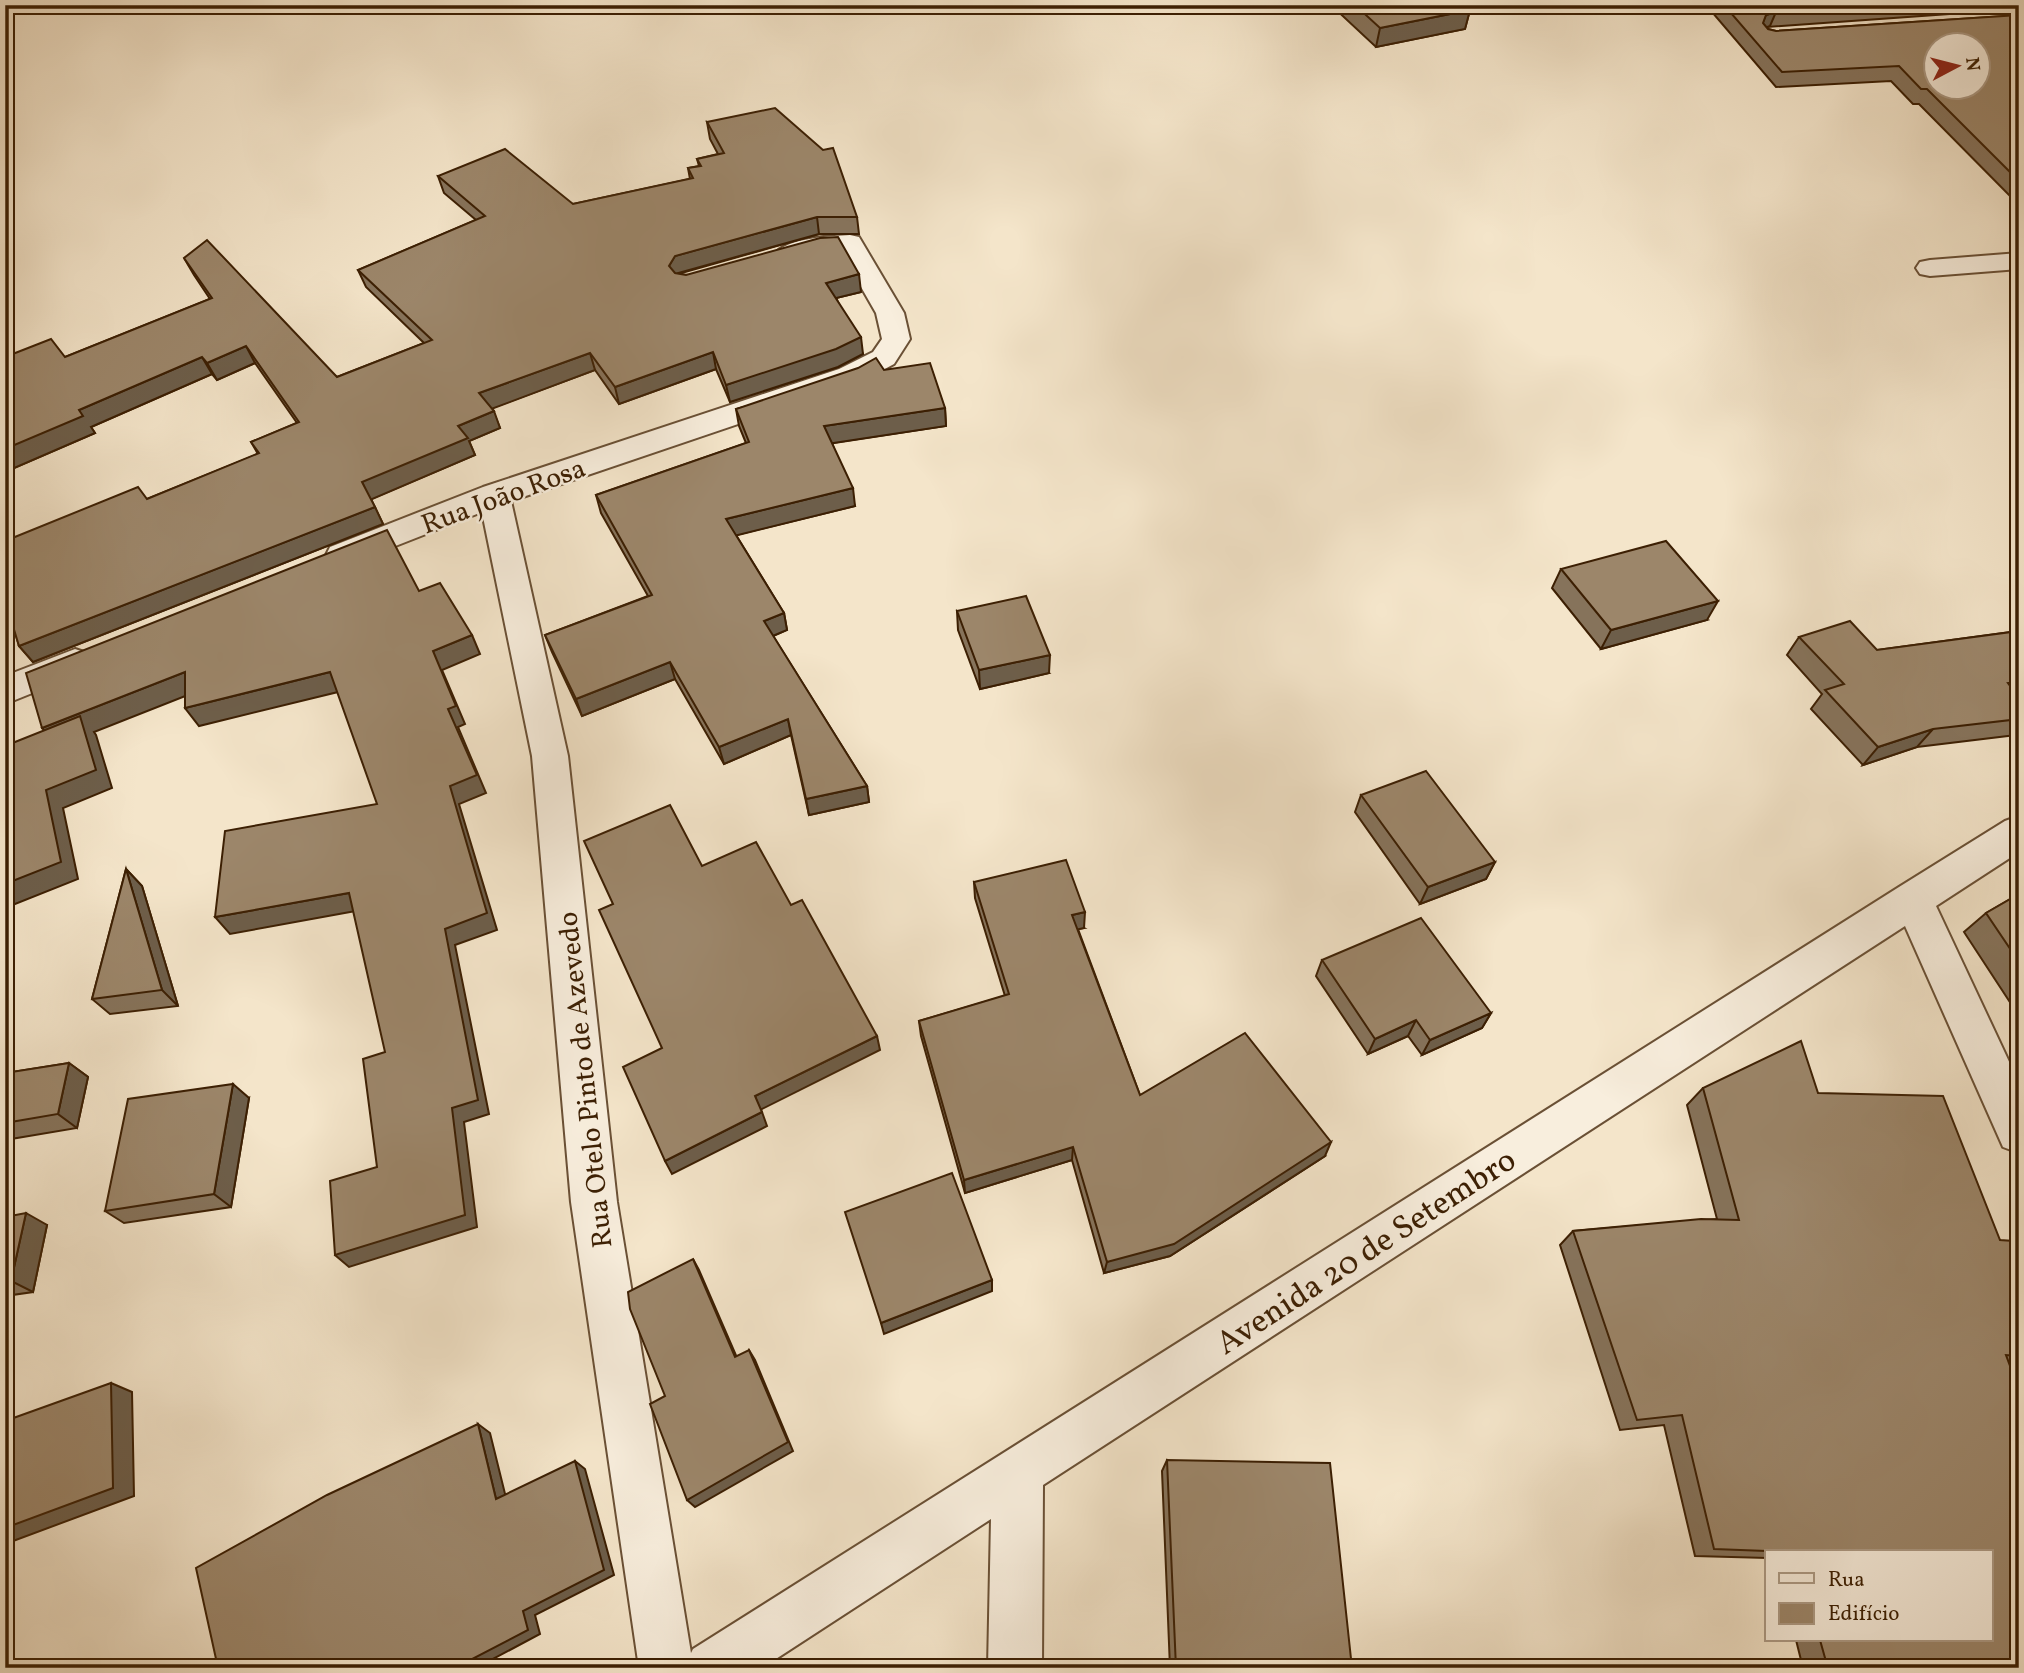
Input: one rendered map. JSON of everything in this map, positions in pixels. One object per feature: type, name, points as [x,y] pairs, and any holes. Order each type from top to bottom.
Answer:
[{"type":"street","name":"Rua João Rosa","points":[[312,567],[494,495],[849,376],[884,358],[895,339],[890,313],[850,243],[820,245],[767,260]]},
{"type":"street","points":[[1930,268],[2019,261]]},
{"type":"street","name":"Rua Otelo Pinto de Azevedo","points":[[494,495],[551,756],[594,1202],[666,1668]]},
{"type":"street","points":[[5,691],[107,649]]},
{"type":"street","name":"Avenida 20 de Setembro","points":[[712,1668],[2019,832]]},
{"type":"street","points":[[1913,899],[2019,1132]]},
{"type":"street","points":[[1015,1668],[1018,1472]]},
{"type":"building","points":[[1355,5],[1466,5],[1470,10],[1380,28]]},
{"type":"building","points":[[1724,5],[1875,5],[1766,15],[1763,23],[1768,29],[1776,31],[2019,15],[2019,181],[1940,102],[1993,102],[1993,32],[1923,32],[1923,89],[1899,66],[1782,72]]},
{"type":"building","points":[[775,108],[823,150],[833,148],[857,217],[817,217],[675,256],[669,266],[675,273],[686,275],[820,238],[838,237],[859,274],[826,283],[861,337],[836,349],[726,385],[713,352],[615,387],[590,353],[479,393],[494,411],[458,426],[468,438],[362,482],[375,507],[19,646],[5,600],[5,541],[138,487],[147,499],[259,453],[251,442],[299,422],[246,346],[207,363],[202,357],[79,410],[83,416],[5,449],[5,357],[51,339],[65,357],[212,298],[184,258],[207,240],[337,377],[432,340],[358,270],[485,216],[438,176],[505,149],[573,204],[693,178],[688,168],[701,166],[697,159],[724,153],[707,122]]},
{"type":"building","points":[[876,358],[884,370],[930,363],[945,408],[824,426],[853,488],[726,519],[784,613],[764,621],[867,786],[806,799],[788,719],[719,747],[670,662],[576,699],[545,635],[652,595],[596,495],[749,442],[736,409],[858,368]]},
{"type":"building","points":[[387,530],[419,591],[440,583],[472,635],[433,651],[456,706],[448,709],[477,775],[450,786],[487,913],[445,929],[478,1100],[452,1108],[465,1215],[335,1255],[330,1181],[377,1167],[363,1059],[385,1052],[349,893],[215,917],[225,831],[377,804],[330,672],[185,708],[185,672],[42,728],[26,673]]},
{"type":"building","points":[[1666,541],[1718,601],[1611,630],[1561,569]]},
{"type":"building","points":[[1026,596],[1050,655],[979,670],[957,611]]},
{"type":"building","points":[[1850,621],[1877,650],[2019,631],[2019,682],[2008,683],[2019,698],[2019,719],[1933,729],[1878,747],[1825,690],[1844,684],[1799,637]]},
{"type":"building","points":[[80,716],[96,770],[46,790],[61,862],[5,884],[5,746]]},
{"type":"building","points":[[1426,771],[1495,862],[1428,887],[1361,795]]},
{"type":"building","points":[[670,805],[702,866],[756,842],[791,905],[802,900],[877,1036],[755,1096],[762,1112],[665,1161],[623,1067],[662,1048],[599,910],[613,904],[584,841]]},
{"type":"building","points":[[1066,860],[1085,912],[1072,915],[1140,1095],[1245,1033],[1331,1142],[1174,1244],[1107,1262],[1073,1147],[964,1180],[919,1021],[1009,994],[974,882]]},
{"type":"building","points":[[126,869],[162,990],[92,999]]},
{"type":"building","points":[[2019,894],[2019,962],[1986,913]]},
{"type":"building","points":[[1421,918],[1491,1013],[1430,1040],[1416,1020],[1375,1039],[1322,960]]},
{"type":"building","points":[[1801,1041],[1818,1093],[1943,1096],[2000,1240],[2014,1241],[2019,1252],[2019,1356],[2006,1355],[2019,1390],[2019,1668],[1846,1668],[1827,1665],[1821,1642],[1993,1642],[1993,1550],[1714,1549],[1682,1415],[1637,1420],[1573,1231],[1701,1219],[1739,1220],[1703,1088]]},
{"type":"building","points":[[69,1063],[58,1114],[5,1123],[5,1073]]},
{"type":"building","points":[[233,1084],[214,1194],[105,1211],[128,1099]]},
{"type":"building","points":[[952,1173],[992,1280],[881,1323],[845,1212]]},
{"type":"building","points":[[26,1213],[11,1281],[5,1282],[5,1217]]},
{"type":"building","points":[[693,1259],[735,1357],[749,1350],[788,1442],[687,1500],[650,1404],[665,1396],[630,1309],[628,1292]]},
{"type":"building","points":[[111,1383],[113,1488],[5,1528],[5,1421]]},
{"type":"building","points":[[478,1424],[496,1499],[575,1461],[604,1570],[523,1611],[528,1630],[455,1668],[218,1668],[196,1568],[327,1495]]},
{"type":"building","points":[[1167,1460],[1330,1463],[1352,1668],[1176,1668]]}]
